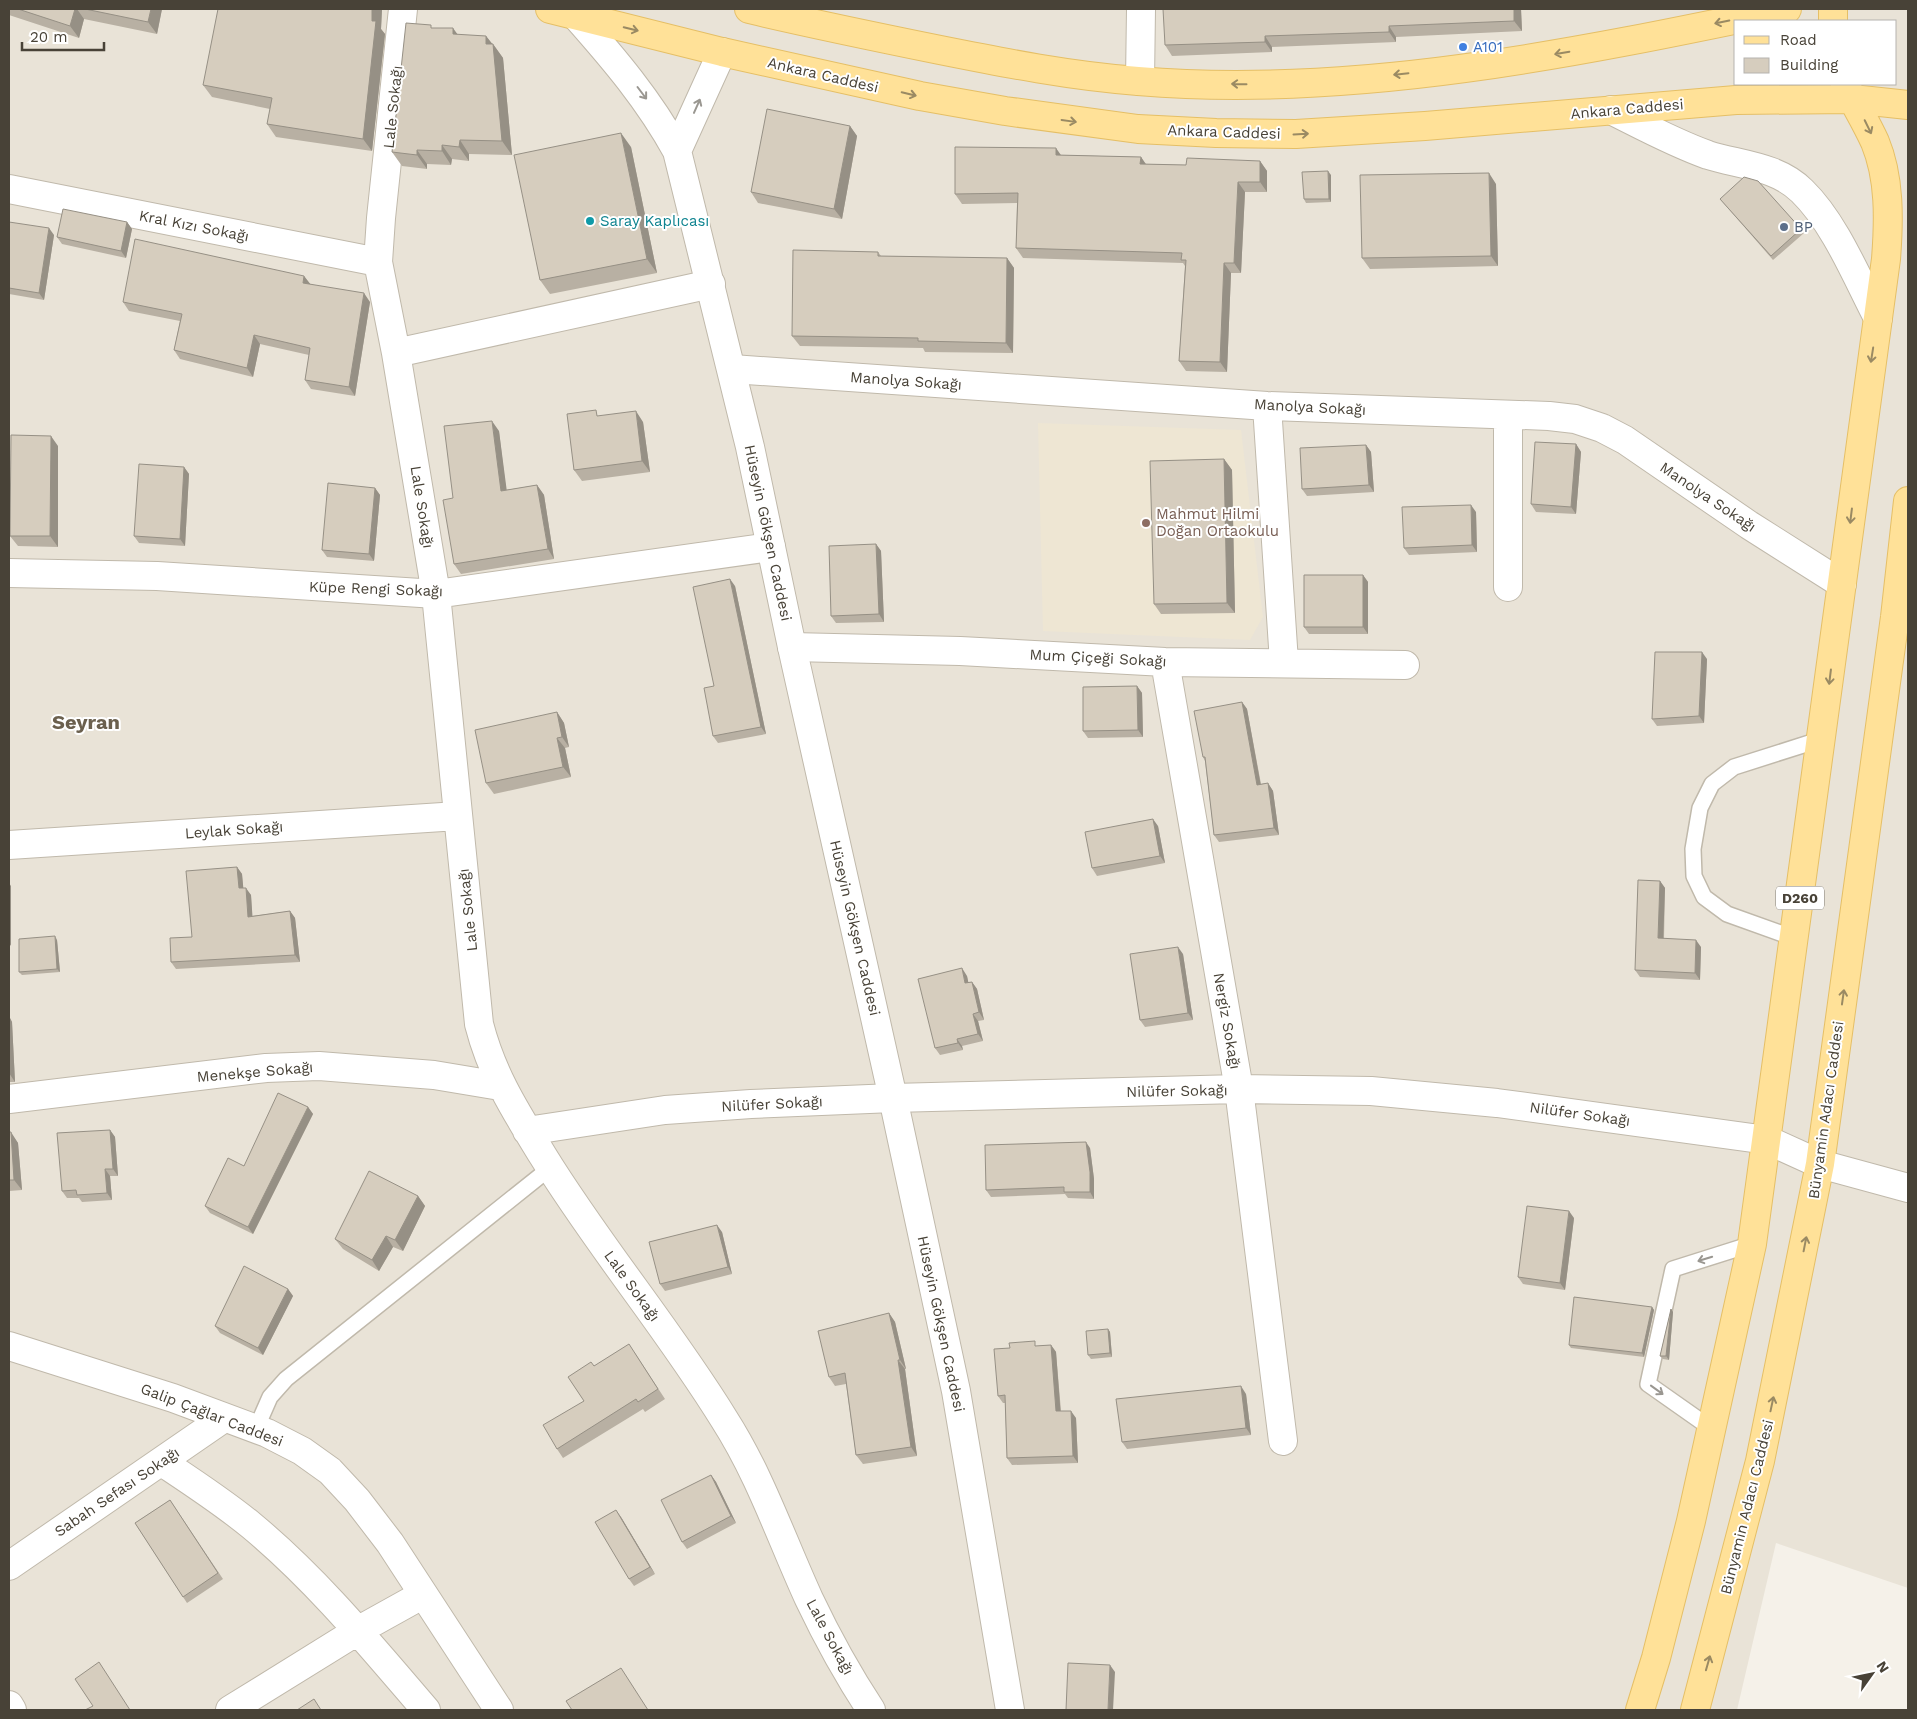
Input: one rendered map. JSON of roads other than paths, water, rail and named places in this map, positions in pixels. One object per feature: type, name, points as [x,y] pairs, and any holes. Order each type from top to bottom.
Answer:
[{"type":"main road","name":"Ankara Caddesi","points":[[550,9],[722,52],[920,96],[1005,112],[1138,128],[1216,133],[1296,134],[1425,126],[1848,91],[1908,105]]},
{"type":"main road","points":[[749,9],[819,26],[1024,66],[1140,81],[1251,84],[1349,80],[1543,56],[1650,38],[1734,20]]},
{"type":"main road","points":[[1735,20],[1787,9]]},
{"type":"main road","name":"D260","points":[[1640,1710],[1658,1649],[1712,1429],[1752,1244],[1878,318],[1888,228],[1887,196],[1883,169],[1876,144],[1848,91]]},
{"type":"main road","name":"Bünyamin Adacı Caddesi","points":[[1695,1710],[1760,1462],[1820,1164],[1902,618],[1908,501]]},
{"type":"street","name":"Lale Sokağı","points":[[403,9],[378,262],[396,353],[436,594],[479,1024],[486,1053],[500,1086],[550,1168],[724,1419],[752,1467],[810,1599],[836,1650],[872,1710]]},
{"type":"street","points":[[1140,81],[1141,9]]},
{"type":"street","name":"Hüseyin Gökşen Caddesi","points":[[576,16],[642,93],[659,118],[677,151],[732,369],[956,1391],[1010,1710]]},
{"type":"street","points":[[677,151],[722,52]]},
{"type":"street","points":[[1611,110],[1677,143],[1709,155],[1769,170],[1789,180],[1803,192],[1820,213],[1878,318]]},
{"type":"street","name":"Kral Kızı Sokağı","points":[[9,189],[378,262]]},
{"type":"street","points":[[396,353],[710,284]]},
{"type":"street","name":"Manolya Sokağı","points":[[732,369],[1267,406],[1549,416],[1575,419],[1602,428],[1625,440],[1749,526],[1842,584]]},
{"type":"street","points":[[1267,406],[1284,662]]},
{"type":"street","points":[[1508,416],[1508,587]]},
{"type":"street","name":"Küpe Rengi Sokağı","points":[[9,573],[156,576],[436,594],[771,547]]},
{"type":"street","name":"Mum Çiçeği Sokağı","points":[[792,647],[960,651],[1165,662],[1405,665]]},
{"type":"street","name":"Nergiz Sokağı","points":[[1165,662],[1239,1089],[1283,1441]]},
{"type":"street","name":"Leylak Sokağı","points":[[9,845],[458,816]]},
{"type":"street","name":"Menekşe Sokağı","points":[[9,1099],[266,1068],[319,1066],[434,1075],[500,1086]]},
{"type":"street","name":"Nilüfer Sokağı","points":[[527,1131],[665,1110],[893,1098],[1239,1089],[1371,1091],[1496,1103],[1767,1140],[1820,1164],[1908,1188]]},
{"type":"street","name":"Galip Çağlar Caddesi","points":[[9,1346],[173,1398],[256,1429],[302,1451],[330,1471],[363,1507],[390,1543],[422,1595],[499,1710]]},
{"type":"street","name":"Sabah Sefası Sokağı","points":[[9,1566],[224,1418]]},
{"type":"street","points":[[162,1462],[210,1494],[252,1526],[294,1564],[359,1630],[426,1710]]},
{"type":"street","points":[[230,1710],[359,1630],[422,1595]]},
{"type":"street","points":[[9,1705],[12,1710]]},
{"type":"lane","points":[[1794,938],[1727,914],[1704,897],[1694,876],[1693,849],[1700,808],[1712,784],[1734,767],[1822,739]]},
{"type":"lane","points":[[256,1429],[270,1397],[286,1379],[550,1168]]},
{"type":"lane","points":[[1712,1429],[1648,1384],[1673,1269],[1752,1244]]},
{"type":"place","name":"A101","points":[[1463,47]]},
{"type":"place","name":"Saray Kaplıcası","points":[[590,221]]},
{"type":"place","name":"BP","points":[[1784,227]]},
{"type":"place","name":"Mahmut Hilmi Doğan Ortaokulu","points":[[1146,523]]},
{"type":"district","name":"Seyran","points":[[86,722]]}]
